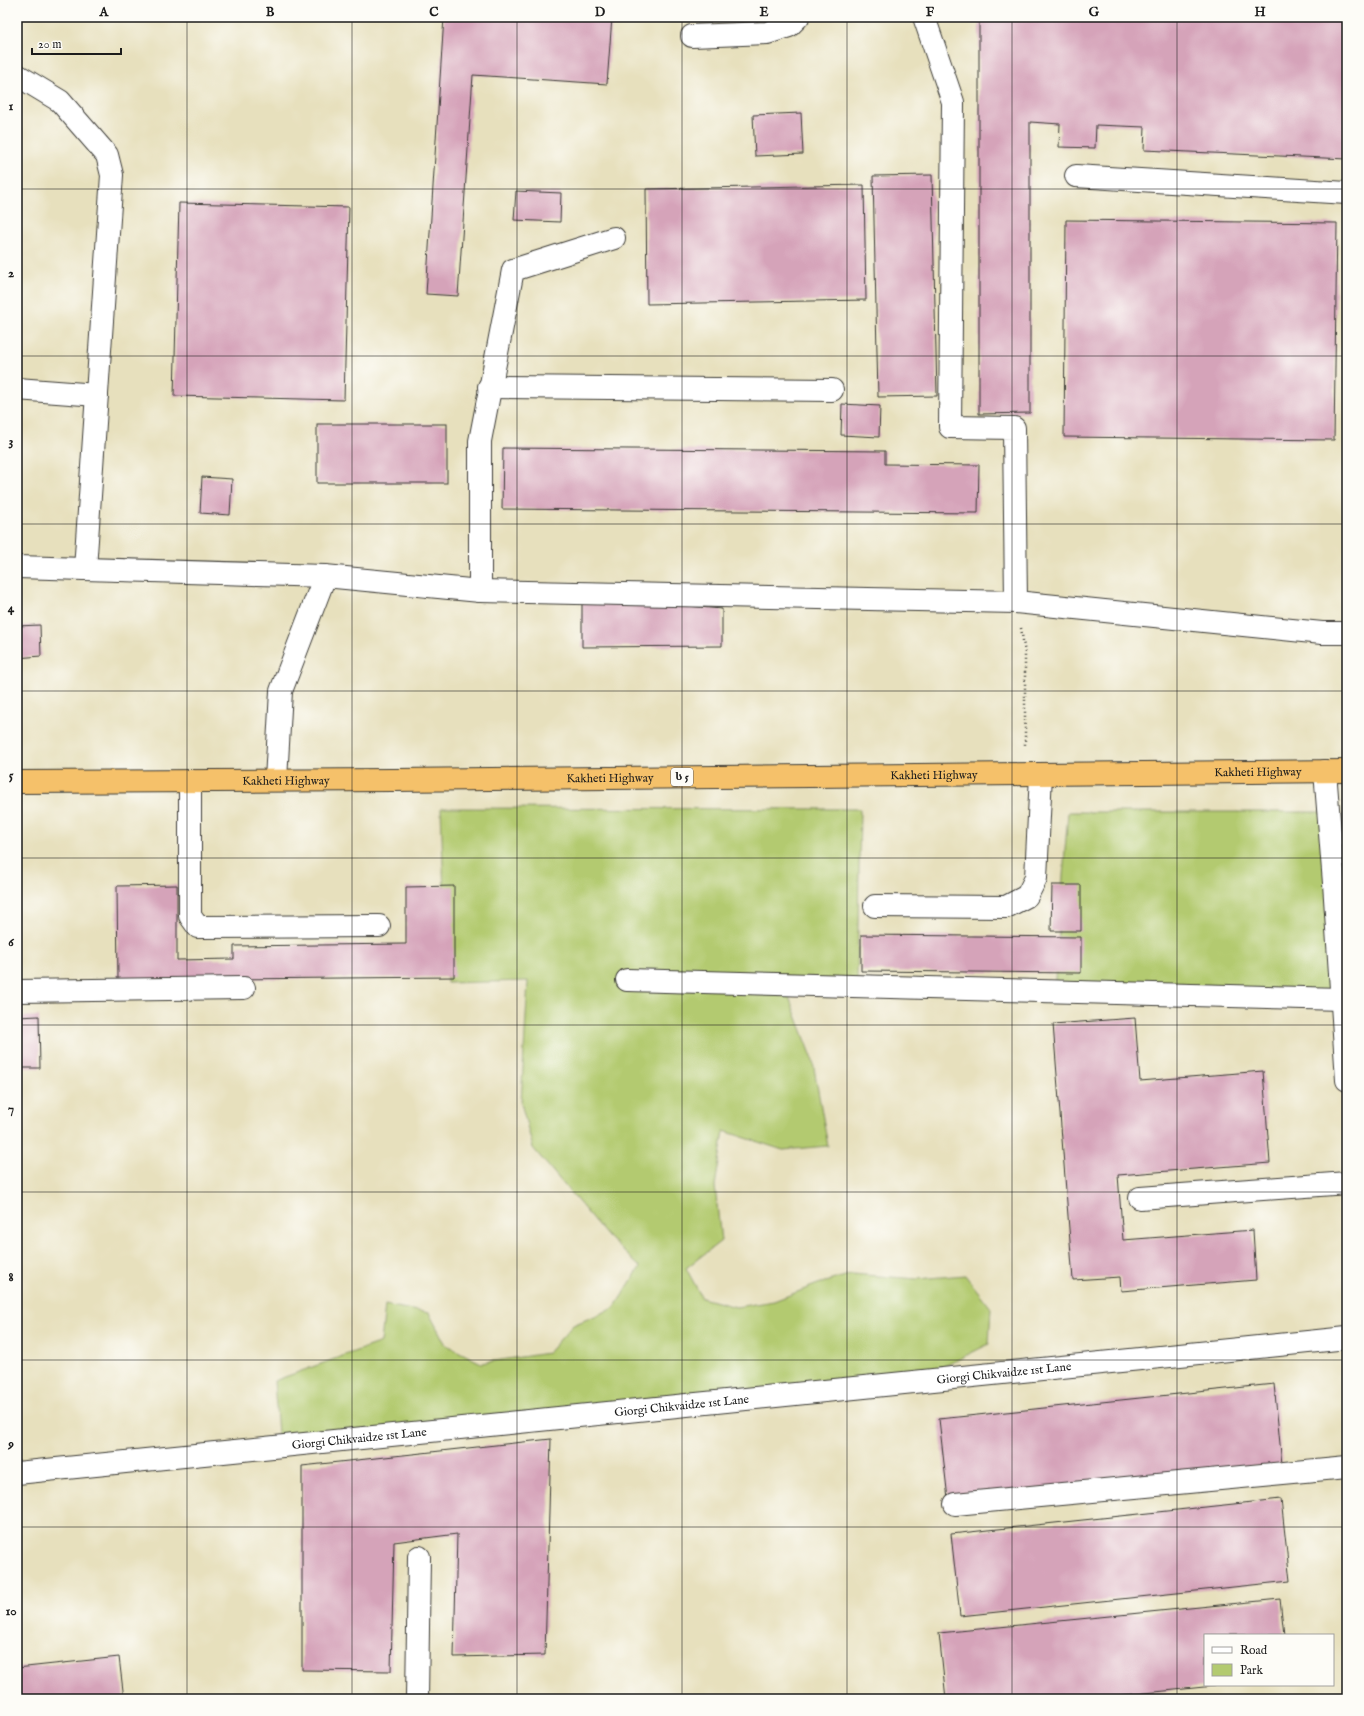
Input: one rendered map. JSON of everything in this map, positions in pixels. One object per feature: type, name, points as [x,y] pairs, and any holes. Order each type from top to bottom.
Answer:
[{"type":"highway","name":"Kakheti Highway","points":[[17,782],[1347,771]]},
{"type":"street","points":[[692,36],[767,33],[790,26],[798,17]]},
{"type":"street","points":[[924,17],[953,102],[950,427],[1014,428],[1016,602]]},
{"type":"street","points":[[17,75],[60,101],[107,155],[112,176],[85,569]]},
{"type":"street","points":[[1076,176],[1347,193]]},
{"type":"street","points":[[480,591],[480,441],[489,387],[513,270],[614,238]]},
{"type":"street","points":[[489,387],[832,390]]},
{"type":"street","points":[[17,389],[97,395]]},
{"type":"street","points":[[17,567],[326,576],[480,591],[1016,602],[1322,633],[1347,633]]},
{"type":"street","points":[[276,780],[280,691],[326,576]]},
{"type":"street","points":[[1325,771],[1347,1080]]},
{"type":"street","points":[[875,906],[1006,907],[1028,896],[1036,878],[1033,774]]},
{"type":"street","points":[[190,781],[190,916],[198,927],[379,926]]},
{"type":"street","points":[[627,980],[1342,999]]},
{"type":"street","points":[[17,992],[244,988]]},
{"type":"street","points":[[1140,1198],[1347,1183]]},
{"type":"street","name":"Giorgi Chikvaidze 1st Lane","points":[[17,1473],[1347,1338]]},
{"type":"street","points":[[956,1504],[1347,1467]]},
{"type":"street","points":[[417,1699],[420,1557]]},
{"type":"path","points":[[1016,602],[1025,653],[1033,774]]},
{"type":"green space","points":[[441,808],[860,809],[857,986],[784,984],[812,1057],[828,1146],[783,1150],[724,1131],[715,1186],[721,1241],[686,1268],[702,1298],[736,1307],[774,1301],[818,1284],[852,1274],[917,1279],[965,1275],[991,1308],[989,1344],[913,1382],[279,1447],[274,1381],[381,1342],[385,1305],[429,1313],[446,1345],[481,1363],[548,1353],[573,1325],[614,1308],[640,1267],[608,1237],[533,1148],[521,1103],[528,981],[447,983]]},
{"type":"green space","points":[[1068,812],[1329,812],[1342,999],[1054,992]]},
{"type":"building","points":[[444,17],[612,17],[607,84],[473,75],[458,296],[426,294]]},
{"type":"building","points":[[979,17],[1347,17],[1347,159],[1144,150],[1145,127],[1096,125],[1095,148],[1059,147],[1060,124],[1030,122],[1030,413],[979,414]]},
{"type":"building","points":[[801,113],[803,154],[755,156],[753,115]]},
{"type":"building","points":[[932,175],[937,396],[878,397],[873,176]]},
{"type":"building","points":[[864,185],[866,300],[647,304],[646,189]]},
{"type":"building","points":[[516,191],[561,193],[560,222],[514,220]]},
{"type":"building","points":[[179,203],[349,207],[344,400],[174,396]]},
{"type":"building","points":[[1066,220],[1337,223],[1334,440],[1064,437]]},
{"type":"building","points":[[842,404],[880,406],[879,437],[841,435]]},
{"type":"building","points":[[317,424],[447,424],[447,483],[317,483]]},
{"type":"building","points":[[503,448],[885,451],[885,464],[979,465],[978,513],[502,509]]},
{"type":"building","points":[[202,477],[232,479],[230,515],[200,513]]},
{"type":"building","points":[[582,597],[722,609],[722,646],[582,647]]},
{"type":"building","points":[[40,625],[41,656],[17,658],[17,626]]},
{"type":"building","points":[[177,885],[177,960],[234,959],[234,946],[406,944],[406,887],[454,886],[454,977],[118,980],[117,886]]},
{"type":"building","points":[[1052,885],[1081,885],[1081,931],[1051,931]]},
{"type":"building","points":[[861,935],[1081,937],[1081,973],[861,971]]},
{"type":"building","points":[[39,1016],[40,1068],[17,1068],[17,1017]]},
{"type":"building","points":[[1135,1018],[1140,1081],[1263,1071],[1270,1163],[1118,1175],[1123,1240],[1253,1230],[1256,1280],[1121,1291],[1120,1277],[1073,1280],[1053,1024]]},
{"type":"building","points":[[1274,1384],[1282,1464],[948,1499],[939,1419]]},
{"type":"building","points":[[551,1439],[545,1655],[454,1657],[457,1534],[394,1542],[391,1671],[302,1670],[302,1466]]},
{"type":"building","points":[[1281,1499],[1290,1581],[960,1616],[951,1534]]},
{"type":"building","points":[[1280,1599],[1284,1634],[1204,1634],[1204,1686],[1214,1686],[1086,1699],[946,1699],[939,1633]]},
{"type":"building","points":[[119,1657],[124,1699],[17,1699],[17,1668]]}]
